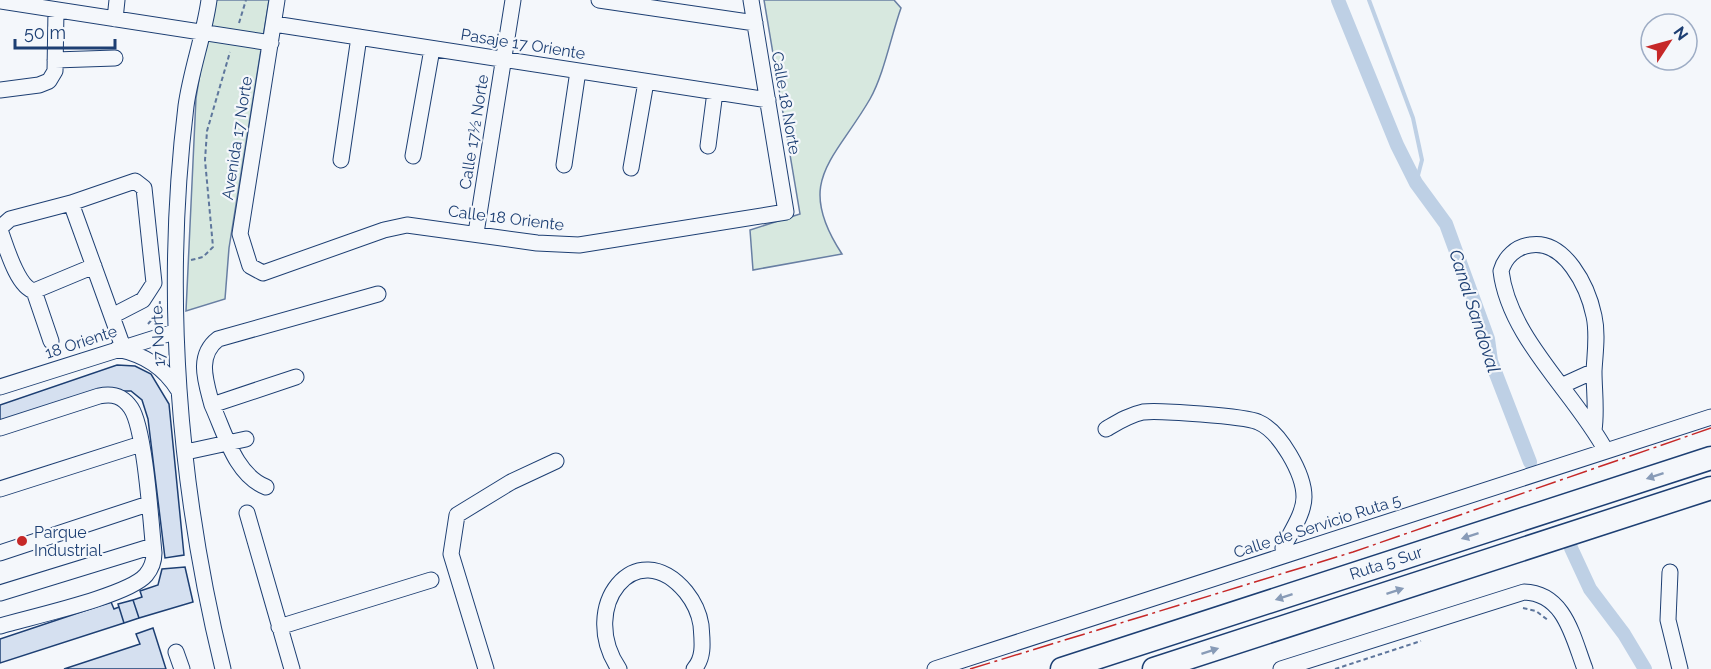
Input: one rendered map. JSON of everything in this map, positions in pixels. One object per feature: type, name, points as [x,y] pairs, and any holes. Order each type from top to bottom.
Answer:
[{"type":"highway","name":"Ruta 5 Sur","points":[[1062,669],[1711,458]]},
{"type":"highway","name":"Ruta 5 Sur","points":[[1154,669],[1711,488]]},
{"type":"street","points":[[115,19],[117,0]]},
{"type":"street","name":"17 Norte","points":[[209,0],[204,33],[186,106],[174,332],[200,562],[223,669]]},
{"type":"street","name":"Avenida 17 Norte","points":[[263,273],[250,266],[240,234],[277,0]]},
{"type":"street","name":"Calle 17½ Norte","points":[[476,233],[513,0]]},
{"type":"street","points":[[599,0],[754,23]]},
{"type":"street","name":"Calle 18 Norte","points":[[751,0],[786,212]]},
{"type":"street","points":[[0,1],[37,4],[56,10],[271,43]]},
{"type":"street","points":[[0,90],[39,86],[49,81],[55,71],[56,10]]},
{"type":"street","name":"Pasaje 17 Oriente","points":[[274,24],[768,100]]},
{"type":"street","points":[[341,160],[359,37]]},
{"type":"street","points":[[413,156],[432,49]]},
{"type":"street","points":[[55,60],[115,58]]},
{"type":"street","points":[[564,165],[578,71]]},
{"type":"street","points":[[631,168],[646,82]]},
{"type":"street","points":[[708,146],[715,92]]},
{"type":"street","points":[[51,341],[34,291],[20,280],[0,229],[10,219],[71,203],[135,180],[144,188],[153,284],[143,300],[112,316]]},
{"type":"street","points":[[71,203],[112,316],[120,348],[155,364],[180,392]]},
{"type":"street","name":"Calle 18 Oriente","points":[[263,273],[397,227],[414,225],[537,243],[579,245],[786,212]]},
{"type":"street","points":[[1594,430],[1597,411],[1594,371],[1596,337],[1594,316],[1585,289],[1566,258],[1554,248],[1541,243],[1527,245],[1516,250],[1503,263],[1502,279],[1511,306],[1529,339],[1594,430],[1606,451]]},
{"type":"street","points":[[34,291],[94,266]]},
{"type":"street","points":[[266,487],[256,483],[245,472],[212,405],[204,362],[210,345],[224,335],[378,294]]},
{"type":"street","name":"18 Oriente","points":[[1,383],[174,332]]},
{"type":"street","points":[[1561,386],[1594,371]]},
{"type":"street","points":[[212,405],[296,377]]},
{"type":"street","points":[[0,428],[108,394],[124,400],[137,419],[154,560],[146,575],[126,588],[0,626]]},
{"type":"street","points":[[1106,429],[1126,417],[1146,412],[1219,416],[1258,422],[1281,440],[1303,481],[1305,500],[1283,548],[1285,555]]},
{"type":"street","name":"Calle de Servicio Ruta 5","points":[[935,669],[1711,417]]},
{"type":"street","points":[[186,452],[246,439]]},
{"type":"street","points":[[0,489],[141,444]]},
{"type":"street","points":[[486,669],[451,554],[457,515],[511,482],[556,461]]},
{"type":"street","points":[[0,553],[148,504]]},
{"type":"street","points":[[248,513],[292,669]]},
{"type":"street","points":[[0,593],[153,546]]},
{"type":"street","points":[[619,669],[603,627],[605,609],[617,585],[626,577],[649,570],[672,579],[696,606],[700,620],[702,653],[694,669]]},
{"type":"street","points":[[1670,572],[1668,620],[1680,669]]},
{"type":"street","points":[[279,627],[430,580]]},
{"type":"street","points":[[1281,669],[1517,593],[1531,592],[1546,597],[1563,616],[1585,669]]},
{"type":"street","points":[[176,652],[182,669]]},
{"type":"path","points":[[1522,608],[1536,610],[1548,621],[1563,616]]},
{"type":"path","points":[[1335,669],[1423,640]]},
{"type":"shaded area","points":[[212,0],[269,0],[229,248],[225,299],[186,311],[196,98]]},
{"type":"shaded area","points":[[764,0],[894,0],[901,8],[875,89],[824,172],[820,189],[821,208],[828,229],[842,254],[753,270],[750,230],[800,214]]},
{"type":"building","points":[[117,365],[135,366],[151,374],[169,404],[184,555],[165,558],[148,419],[142,400],[131,391],[100,391],[0,423],[0,405]]},
{"type":"building","points":[[185,567],[193,602],[139,618],[133,600],[142,597],[140,591],[158,585],[162,569]]},
{"type":"building","points":[[133,600],[139,618],[124,623],[118,604]]},
{"type":"building","points":[[111,602],[114,609],[119,607],[124,623],[0,663],[0,639]]},
{"type":"building","points":[[153,628],[166,669],[64,669],[140,644],[136,634]]},
{"type":"waterway","name":"Canal Sandoval","points":[[1338,0],[1397,145],[1416,183],[1446,224],[1488,339],[1491,361],[1530,462]]},
{"type":"waterway","points":[[1369,0],[1413,118],[1422,160],[1416,183]]},
{"type":"waterway","name":"Canal Sandoval","points":[[1571,548],[1590,589],[1624,634],[1645,669]]},
{"type":"power","points":[[970,669],[1353,552],[1711,428]]},
{"type":"place","name":"Parque Industrial","points":[[22,541]]}]
